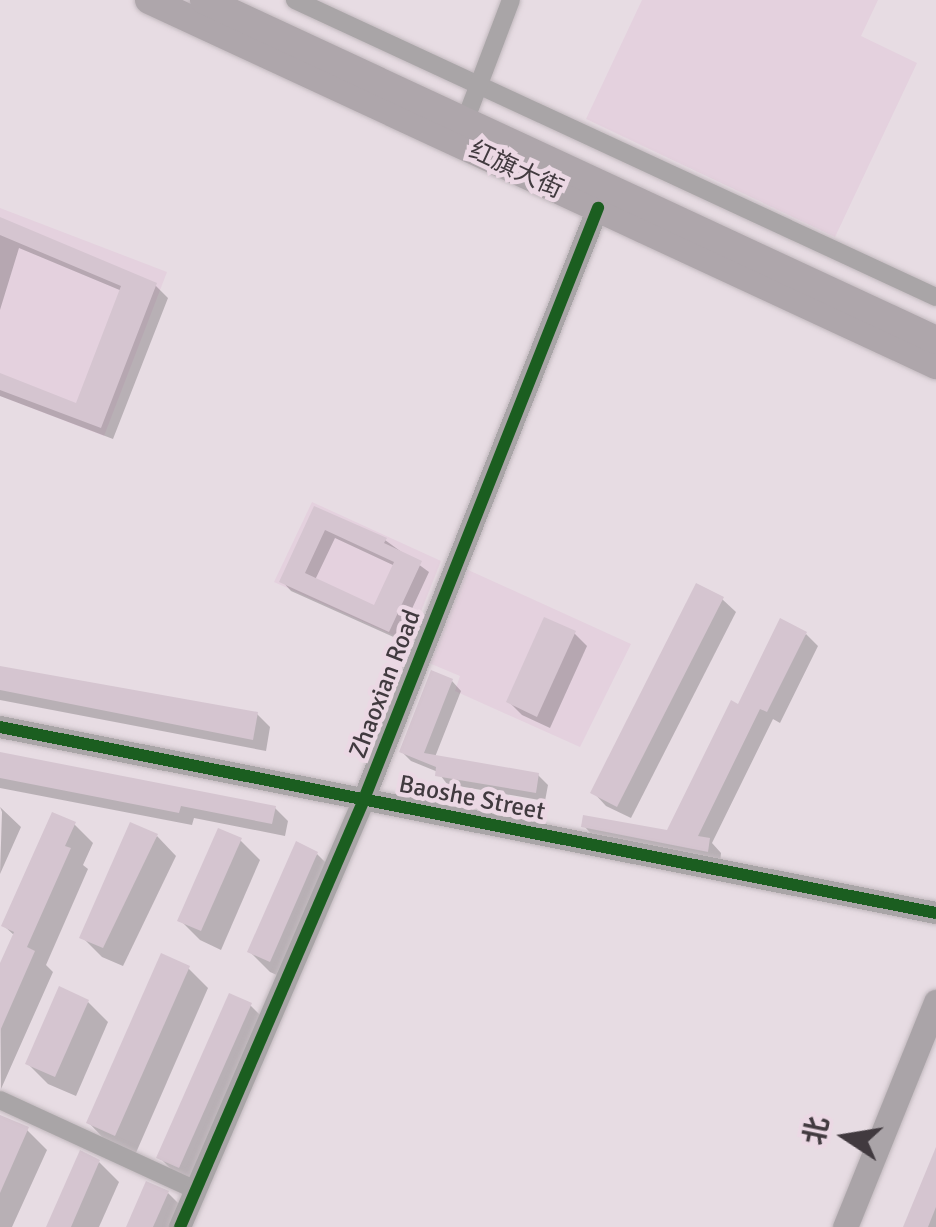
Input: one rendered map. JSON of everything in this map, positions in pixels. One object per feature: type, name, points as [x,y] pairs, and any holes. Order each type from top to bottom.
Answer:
[{"type":"main road","name":"红旗大街","points":[[150,0],[936,365]]},
{"type":"main road","name":"红旗大街","points":[[204,0],[936,340]]},
{"type":"main road","points":[[845,1227],[936,1002]]},
{"type":"main road","points":[[862,1227],[936,1045]]},
{"type":"street","points":[[295,0],[936,298]]},
{"type":"street","points":[[466,122],[512,0]]},
{"type":"street","name":"Zhaoxian Road","points":[[180,1227],[364,799],[598,208]]},
{"type":"street","name":"Baoshe Street","points":[[0,727],[936,912]]},
{"type":"street","points":[[0,1100],[196,1190]]},
{"type":"shaded area","points":[[642,0],[878,0],[861,36],[917,63],[835,237],[586,119]]},
{"type":"shaded area","points":[[0,208],[167,272],[104,436],[0,396]]},
{"type":"shaded area","points":[[312,502],[441,561],[409,642],[274,582]]},
{"type":"shaded area","points":[[466,569],[631,644],[580,747],[455,691],[460,676],[429,663]]},
{"type":"building","points":[[0,217],[157,283],[101,428],[0,390],[0,373],[76,403],[121,286],[0,235]]},
{"type":"building","points":[[314,506],[387,538],[384,543],[422,561],[389,632],[279,582]],"holes":[[[325,530],[394,562],[374,605],[305,573]]]},
{"type":"building","points":[[696,583],[724,597],[617,807],[590,793]]},
{"type":"building","points":[[544,617],[576,631],[537,717],[506,702]]},
{"type":"building","points":[[780,618],[807,632],[767,712],[760,709],[698,836],[710,838],[708,852],[581,827],[583,815],[667,830],[731,700],[738,704]]},
{"type":"building","points":[[0,666],[258,712],[253,740],[0,690]]},
{"type":"building","points":[[431,670],[453,679],[424,753],[539,773],[536,793],[435,776],[436,767],[399,752]]},
{"type":"building","points":[[0,752],[276,806],[272,824],[181,806],[179,813],[0,778]]},
{"type":"building","points":[[52,812],[76,822],[65,846],[71,848],[27,947],[35,951],[0,1031],[0,963],[14,932],[1,926]]},
{"type":"building","points":[[130,822],[158,834],[103,948],[79,938]]},
{"type":"building","points":[[218,828],[242,838],[201,931],[177,921]]},
{"type":"building","points":[[296,841],[318,852],[270,962],[247,952]]},
{"type":"building","points":[[161,953],[190,966],[115,1136],[86,1123]]},
{"type":"building","points":[[59,986],[89,1000],[55,1077],[25,1064]]},
{"type":"building","points":[[229,993],[252,1003],[179,1168],[156,1158]]},
{"type":"building","points":[[0,1115],[29,1127],[0,1193]]},
{"type":"building","points":[[936,1147],[936,1207],[928,1227],[903,1227]]},
{"type":"building","points":[[80,1150],[100,1160],[71,1227],[46,1227]]},
{"type":"building","points":[[146,1181],[169,1191],[153,1227],[126,1227]]},
{"type":"cycle path","points":[[180,1227],[364,799],[598,208]]},
{"type":"cycle path","points":[[0,727],[936,913]]}]
